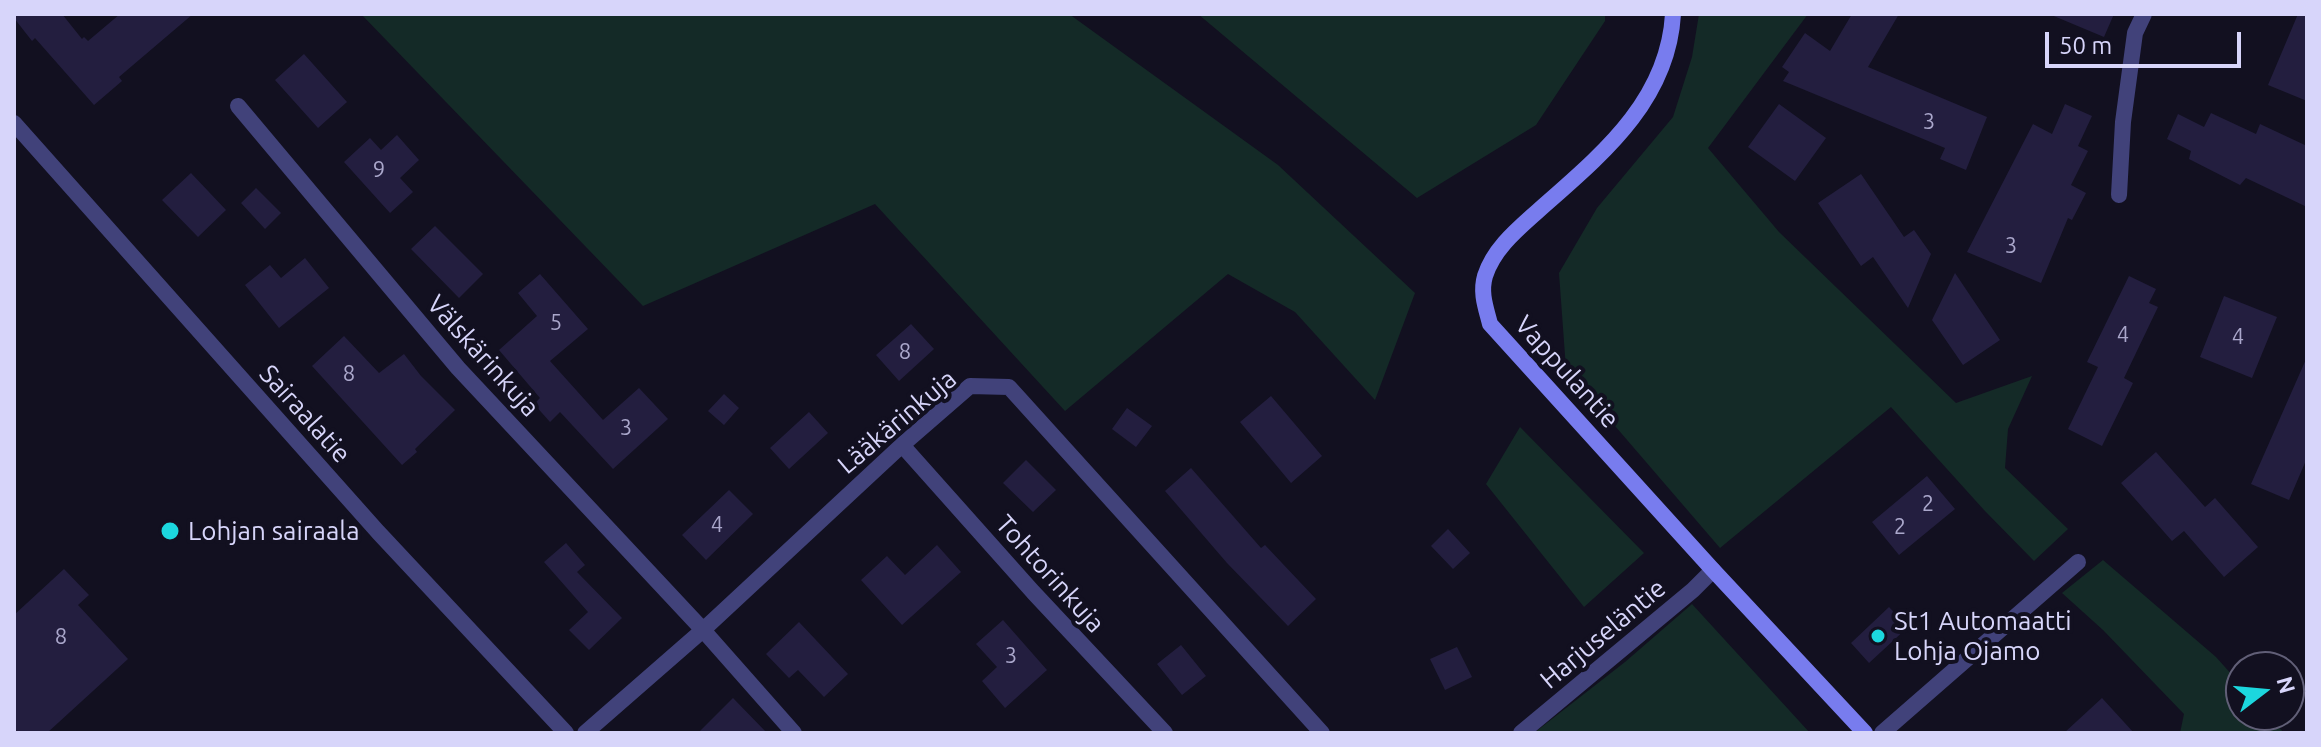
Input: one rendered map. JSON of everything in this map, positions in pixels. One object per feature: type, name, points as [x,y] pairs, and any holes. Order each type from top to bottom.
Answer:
[{"type":"street","name":"Vappulantie","points":[[1673,14],[1672,36],[1656,84],[1628,126],[1509,238],[1485,276],[1483,297],[1490,324],[1865,733]]},
{"type":"street","points":[[2119,195],[2123,122],[2135,33],[2144,14]]},
{"type":"street","name":"Välskärinkuja","points":[[238,106],[458,368],[703,630],[794,733]]},
{"type":"street","name":"Sairaalatie","points":[[14,123],[378,532],[566,733]]},
{"type":"street","name":"Lääkärinkuja","points":[[585,733],[703,630],[970,386],[1009,387],[1322,733]]},
{"type":"street","name":"Tohtorinkuja","points":[[902,445],[1165,733]]},
{"type":"street","points":[[1882,733],[2078,562]]},
{"type":"street","name":"Harjuseläntie","points":[[1521,733],[1713,570]]},
{"type":"green space","points":[[361,14],[1069,14],[1278,165],[1415,293],[1375,400],[1295,312],[1228,274],[1065,411],[875,204],[643,306]]},
{"type":"green space","points":[[1198,14],[1605,14],[1605,21],[1536,125],[1417,198]]},
{"type":"green space","points":[[1699,14],[1808,14],[1708,148],[1779,232],[1956,403],[2032,376],[2008,429],[2005,468],[2068,529],[2034,561],[1891,407],[1720,548],[1566,369],[1559,273],[1597,208],[1673,117],[1692,57]]},
{"type":"green space","points":[[1520,427],[1644,553],[1584,607],[1486,484]]},
{"type":"green space","points":[[2103,560],[2225,667],[2225,731],[2284,733],[2180,733],[2184,714],[2103,630],[2062,593]]},
{"type":"green space","points":[[1692,604],[1810,733],[1534,733],[1625,662]]},
{"type":"building","points":[[14,14],[62,14],[82,39],[84,37],[88,41],[120,14],[193,14],[119,77],[122,81],[94,105],[35,38],[32,41]]},
{"type":"building","points":[[1852,14],[1899,14],[1868,67],[1987,117],[1966,170],[1940,159],[1945,148],[1783,81],[1789,72],[1782,67],[1805,33],[1830,51]]},
{"type":"building","points":[[2049,14],[2114,14],[2104,37]]},
{"type":"building","points":[[2298,14],[2307,14],[2307,101],[2268,85]]},
{"type":"building","points":[[304,54],[347,102],[318,128],[275,80]]},
{"type":"building","points":[[1779,104],[1826,138],[1795,181],[1748,147]]},
{"type":"building","points":[[2065,104],[2092,116],[2078,146],[2088,151],[2071,185],[2086,193],[2072,220],[2068,218],[2041,283],[1967,252],[2033,124],[2052,134]]},
{"type":"building","points":[[2211,113],[2256,134],[2260,124],[2307,146],[2307,207],[2246,178],[2240,185],[2189,159],[2191,151],[2167,139],[2178,114],[2204,127]]},
{"type":"building","points":[[397,135],[419,160],[400,178],[413,192],[390,213],[344,162],[370,138],[381,150]]},
{"type":"building","points":[[191,173],[226,210],[198,237],[162,200]]},
{"type":"building","points":[[1861,174],[1904,237],[1914,230],[1931,254],[1908,308],[1873,257],[1861,266],[1818,203]]},
{"type":"building","points":[[256,188],[281,213],[265,229],[241,203]]},
{"type":"building","points":[[435,226],[483,274],[459,298],[411,249]]},
{"type":"building","points":[[305,258],[329,288],[279,328],[245,285],[270,265],[281,278]]},
{"type":"building","points":[[1955,273],[2000,340],[1963,365],[1932,320]]},
{"type":"building","points":[[540,274],[588,329],[550,361],[603,420],[639,388],[668,419],[613,469],[560,412],[550,422],[534,404],[540,398],[499,350],[537,316],[518,293]]},
{"type":"building","points":[[2129,276],[2156,289],[2149,303],[2158,307],[2124,378],[2133,383],[2102,446],[2068,429],[2098,367],[2087,362]]},
{"type":"building","points":[[2224,296],[2277,317],[2252,378],[2200,357]]},
{"type":"building","points":[[911,324],[934,349],[899,381],[876,355]]},
{"type":"building","points":[[344,336],[379,373],[404,354],[455,410],[402,465],[312,366]]},
{"type":"building","points":[[2307,357],[2307,458],[2289,500],[2251,484]]},
{"type":"building","points":[[724,394],[739,408],[724,425],[708,411]]},
{"type":"building","points":[[1271,396],[1322,456],[1291,483],[1240,422]]},
{"type":"building","points":[[1127,408],[1152,426],[1136,447],[1112,429]]},
{"type":"building","points":[[809,412],[828,433],[789,469],[770,448]]},
{"type":"building","points":[[2156,452],[2205,507],[2215,498],[2258,547],[2224,577],[2184,531],[2172,541],[2121,483]]},
{"type":"building","points":[[1026,460],[1056,490],[1033,512],[1003,483]]},
{"type":"building","points":[[1191,468],[1261,548],[1265,545],[1316,599],[1288,626],[1227,563],[1165,491]]},
{"type":"building","points":[[1927,476],[1955,509],[1899,555],[1872,522]]},
{"type":"building","points":[[729,490],[753,514],[706,560],[682,535]]},
{"type":"building","points":[[1448,529],[1470,553],[1453,569],[1431,546]]},
{"type":"building","points":[[566,543],[585,565],[577,572],[622,618],[589,650],[569,630],[588,612],[544,562]]},
{"type":"building","points":[[937,545],[961,572],[902,625],[861,580],[887,556],[905,575]]},
{"type":"building","points":[[64,569],[89,595],[78,605],[128,659],[47,733],[14,733],[14,615]]},
{"type":"building","points":[[1889,607],[1908,627],[1869,663],[1851,643]]},
{"type":"building","points":[[1003,620],[1047,670],[1005,708],[982,681],[997,667],[976,644]]},
{"type":"building","points":[[799,622],[848,674],[824,697],[798,670],[789,678],[766,654]]},
{"type":"building","points":[[1181,645],[1206,676],[1182,695],[1157,664]]},
{"type":"building","points":[[1457,647],[1472,677],[1445,690],[1430,659]]},
{"type":"building","points":[[733,698],[767,733],[698,733]]},
{"type":"building","points":[[2102,698],[2134,733],[2064,733]]},
{"type":"place","name":"Lohjan sairaala","points":[[170,531]]},
{"type":"place","name":"St1 Automaatti Lohja Ojamo","points":[[1878,636]]}]
